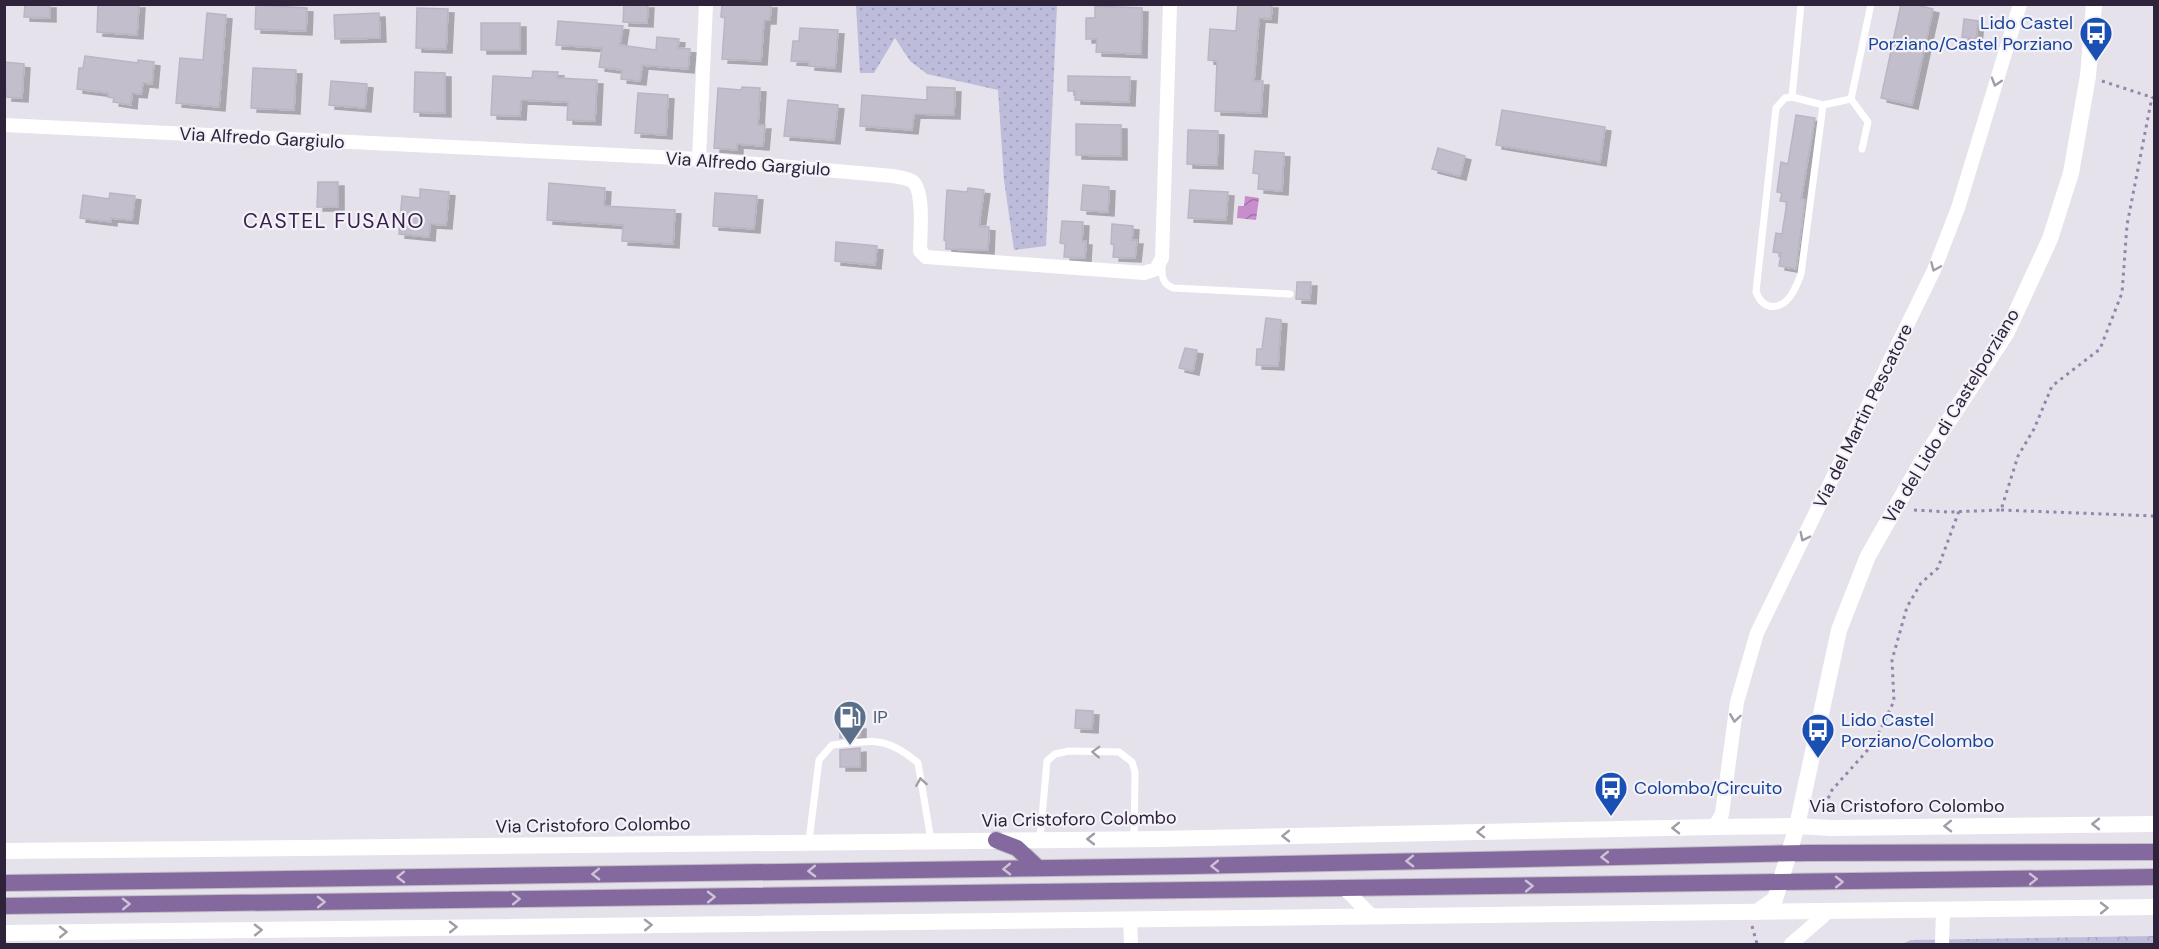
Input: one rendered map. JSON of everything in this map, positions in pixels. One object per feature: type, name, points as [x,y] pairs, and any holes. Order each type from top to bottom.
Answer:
[{"type":"main road","points":[[996,840],[1017,848],[1038,868]]},
{"type":"main road","points":[[4,883],[1038,868],[1789,853],[2154,852]]},
{"type":"main road","points":[[4,906],[2154,877]]},
{"type":"street","points":[[699,159],[706,4]]},
{"type":"street","points":[[1162,258],[1170,4]]},
{"type":"street","name":"Via del Lido di Castelporziano","points":[[1757,912],[1775,898],[1780,883],[1797,826],[1839,630],[1868,556],[1893,509],[2007,332],[2050,239],[2071,173],[2088,76],[2094,4]]},
{"type":"street","name":"Via del Martin Pescatore","points":[[1714,827],[1722,814],[1737,702],[1757,633],[1934,270],[1958,208],[2019,5]]},
{"type":"street","name":"Via Alfredo Gargiulo","points":[[4,125],[699,159],[893,176],[908,179],[917,187],[920,196],[920,251],[926,257],[1144,273],[1156,269],[1162,258]]},
{"type":"street","name":"Via Cristoforo Colombo","points":[[4,851],[1134,839],[1714,827],[2154,824]]},
{"type":"street","points":[[1345,889],[1373,916]]},
{"type":"street","points":[[4,933],[2154,907]]},
{"type":"street","points":[[1942,945],[1943,910]]},
{"type":"street","points":[[1791,945],[1828,912]]},
{"type":"street","points":[[1130,919],[1131,945]]},
{"type":"lane","points":[[1792,97],[1801,4]]},
{"type":"lane","points":[[1862,149],[1868,122],[1851,99],[1869,5]]},
{"type":"lane","points":[[1823,105],[1801,274],[1796,289],[1788,299],[1782,305],[1772,307],[1762,303],[1756,292],[1776,108],[1785,98],[1792,97],[1823,105],[1851,99]]},
{"type":"lane","points":[[1162,258],[1162,279],[1166,285],[1173,288],[1290,294]]},
{"type":"lane","points":[[809,842],[819,759],[832,745],[877,741],[892,744],[918,763],[931,840]]},
{"type":"lane","points":[[1040,839],[1047,761],[1055,754],[1069,751],[1119,752],[1132,762],[1136,772],[1134,839]]},
{"type":"path","points":[[2001,510],[2018,456],[2034,429],[2052,386],[2100,349],[2122,293],[2127,225],[2153,98],[2088,76]]},
{"type":"path","points":[[1893,509],[1959,512],[2001,510],[2154,516]]},
{"type":"path","points":[[1820,816],[1832,790],[1874,743],[1894,701],[1892,660],[1907,607],[1921,583],[1938,568],[1959,512]]},
{"type":"green space","points":[[856,5],[1057,5],[1046,246],[1014,250],[1004,180],[998,90],[927,74],[910,61],[895,38],[874,73],[860,73]]},
{"type":"green space","points":[[2154,936],[2154,944],[1902,944],[1911,940]]},
{"type":"water","points":[[1245,196],[1259,198],[1256,220],[1237,218],[1238,206],[1244,206]]},
{"type":"building","points":[[25,4],[50,4],[50,18],[24,17]]},
{"type":"building","points":[[98,4],[139,4],[137,35],[97,32]]},
{"type":"building","points":[[624,4],[648,4],[647,23],[623,22]]},
{"type":"building","points":[[722,4],[771,4],[770,20],[764,20],[761,61],[722,59],[725,18],[721,17]]},
{"type":"building","points":[[1238,4],[1272,4],[1271,19],[1259,18],[1254,81],[1263,81],[1261,113],[1215,111],[1217,61],[1208,60],[1210,29],[1236,31]]},
{"type":"building","points":[[1901,4],[1913,4],[1933,9],[1912,105],[1881,98]]},
{"type":"building","points":[[256,5],[307,8],[306,31],[255,29]]},
{"type":"building","points":[[1095,6],[1142,8],[1141,54],[1096,52],[1097,39],[1086,39],[1086,18],[1095,18]]},
{"type":"building","points":[[417,8],[448,9],[446,49],[416,48]]},
{"type":"building","points":[[207,13],[226,15],[219,107],[176,103],[180,58],[203,60]]},
{"type":"building","points":[[379,13],[380,38],[335,39],[334,15]]},
{"type":"building","points":[[1964,19],[1978,21],[1976,39],[1962,37]]},
{"type":"building","points":[[558,21],[623,26],[620,45],[656,50],[657,37],[679,39],[678,48],[690,49],[688,69],[642,65],[640,81],[621,79],[622,70],[599,67],[602,48],[556,45]]},
{"type":"building","points":[[481,23],[520,23],[520,50],[481,50]]},
{"type":"building","points":[[800,28],[838,30],[835,68],[809,66],[809,62],[791,61],[793,41],[799,41]]},
{"type":"building","points":[[85,56],[138,63],[138,60],[154,62],[152,84],[143,83],[141,94],[132,93],[131,105],[113,102],[114,98],[108,97],[108,93],[77,89],[79,68],[83,68]]},
{"type":"building","points":[[4,62],[24,64],[22,98],[6,97]]},
{"type":"building","points":[[253,68],[296,70],[294,110],[251,108]]},
{"type":"building","points":[[533,71],[558,72],[557,78],[597,80],[595,121],[567,120],[568,102],[521,100],[520,116],[491,115],[493,76],[532,78]]},
{"type":"building","points":[[415,72],[445,73],[445,113],[414,112]]},
{"type":"building","points":[[1068,76],[1130,77],[1129,102],[1075,100],[1075,91],[1068,91]]},
{"type":"building","points":[[331,81],[367,84],[365,108],[329,105]]},
{"type":"building","points":[[742,87],[760,88],[758,125],[765,125],[763,146],[737,144],[737,150],[714,148],[718,88],[741,90]]},
{"type":"building","points":[[927,87],[955,88],[954,115],[914,114],[912,130],[860,126],[862,95],[927,100]]},
{"type":"building","points":[[638,93],[668,95],[666,135],[635,133]]},
{"type":"building","points":[[788,100],[838,105],[834,140],[784,136]]},
{"type":"building","points":[[1502,110],[1605,127],[1600,162],[1496,145]]},
{"type":"building","points":[[1796,115],[1815,118],[1801,199],[1805,200],[1796,269],[1779,266],[1781,253],[1773,252],[1776,233],[1782,234],[1787,202],[1780,201],[1782,193],[1777,192],[1781,162],[1788,164]]},
{"type":"building","points":[[1076,124],[1121,125],[1121,156],[1076,155]]},
{"type":"building","points":[[1188,130],[1218,131],[1217,165],[1187,164]]},
{"type":"building","points":[[1438,148],[1465,156],[1460,176],[1432,169]]},
{"type":"building","points":[[1255,151],[1284,153],[1282,191],[1258,189],[1259,174],[1253,173]]},
{"type":"building","points":[[318,182],[338,182],[338,207],[317,207]]},
{"type":"building","points":[[549,183],[605,188],[604,206],[675,210],[673,244],[622,241],[623,225],[547,220]]},
{"type":"building","points":[[1083,185],[1109,187],[1108,212],[1081,210]]},
{"type":"building","points":[[968,188],[984,190],[979,226],[989,227],[988,250],[946,249],[944,240],[947,190],[967,192]]},
{"type":"building","points":[[420,189],[449,192],[446,225],[430,224],[429,237],[399,234],[402,196],[420,198]]},
{"type":"building","points":[[1190,190],[1228,192],[1226,220],[1188,218]]},
{"type":"building","points":[[110,193],[135,196],[132,220],[111,218],[111,222],[80,218],[83,195],[109,199]]},
{"type":"building","points":[[715,193],[757,196],[754,229],[713,226]]},
{"type":"building","points":[[1062,221],[1083,222],[1082,241],[1086,241],[1085,258],[1064,257],[1065,244],[1060,243]]},
{"type":"building","points":[[1112,224],[1133,226],[1132,240],[1137,240],[1135,258],[1113,257]]},
{"type":"building","points":[[836,242],[877,246],[875,265],[835,261]]},
{"type":"building","points":[[1297,282],[1311,282],[1310,300],[1296,299]]},
{"type":"building","points":[[1266,318],[1281,320],[1278,366],[1256,365],[1257,349],[1262,349]]},
{"type":"building","points":[[1185,348],[1197,350],[1193,371],[1179,368]]},
{"type":"building","points":[[1076,710],[1093,711],[1092,729],[1075,728]]},
{"type":"building","points":[[840,725],[860,725],[860,736],[840,738]]},
{"type":"building","points":[[860,748],[860,767],[840,767],[840,750]]},
{"type":"place","name":"Lido Castel Porziano/Castel Porziano","points":[[2096,62]]},
{"type":"place","name":"IP","points":[[850,746]]},
{"type":"place","name":"Lido Castel Porziano/Colombo","points":[[1818,759]]},
{"type":"place","name":"Colombo/Circuito","points":[[1611,817]]},
{"type":"district","name":"CASTEL FUSANO","points":[[334,221]]}]
